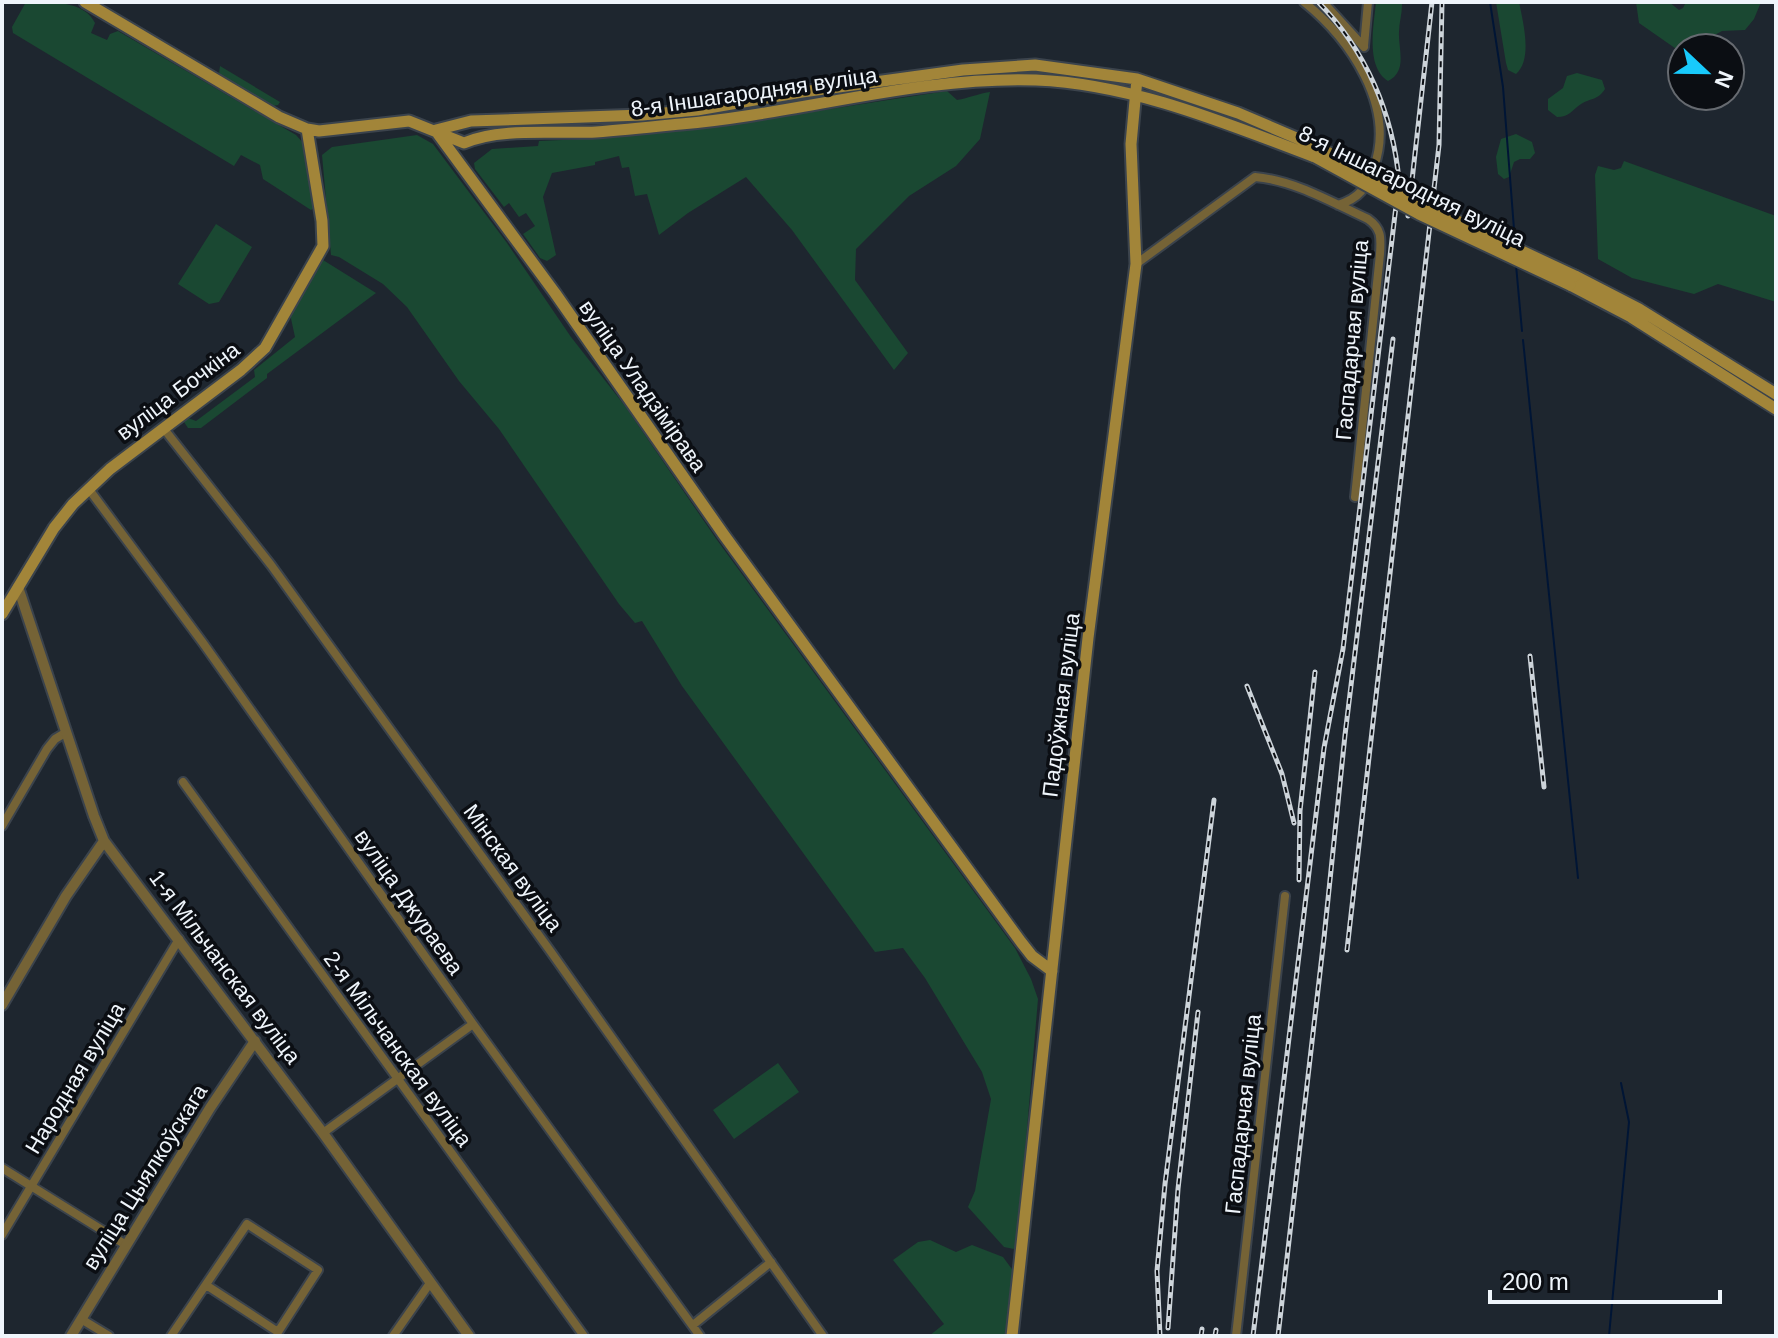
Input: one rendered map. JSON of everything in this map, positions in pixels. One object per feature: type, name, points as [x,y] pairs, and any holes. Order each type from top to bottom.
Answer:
[{"type":"main road","points":[[85,2],[258,105],[307,129],[339,129],[400,121],[436,130]]},
{"type":"main road","name":"8-я Іншагародняя вуліца","points":[[436,130],[471,121],[697,110],[963,70],[1035,65],[1137,79],[1227,108],[1573,280],[1619,298],[1776,409]]},
{"type":"main road","name":"Падоўжная вуліца","points":[[1012,1336],[1088,638],[1136,264],[1131,144],[1137,79]]},
{"type":"main road","name":"8-я Іншагародняя вуліца","points":[[436,130],[464,143],[475,138],[697,123],[975,81],[1064,82],[1180,107],[1318,152]]},
{"type":"main road","name":"вуліца Бочкіна","points":[[2,614],[54,528],[88,488],[262,352],[323,246],[307,129]]},
{"type":"main road","name":"вуліца Уладзімірава","points":[[436,130],[555,293],[742,561],[1021,942],[1032,956],[1052,971]]},
{"type":"main road","points":[[460,166],[475,138]]},
{"type":"main road","name":"8-я Іншагародняя вуліца","points":[[1683,343],[1776,394]]},
{"type":"street","points":[[1304,2],[1325,19],[1368,82],[1380,127],[1379,152],[1361,194],[1337,205]]},
{"type":"street","points":[[1323,2],[1364,47],[1368,2]]},
{"type":"street","name":"Гаспадарчая вуліца","points":[[1136,264],[1255,177],[1272,179],[1377,225],[1381,234],[1369,380],[1355,497]]},
{"type":"street","name":"Мінская вуліца","points":[[164,429],[278,575],[823,1336]]},
{"type":"street","name":"вуліца Джураева","points":[[88,488],[203,643],[473,1024],[700,1336]]},
{"type":"street","name":"1-я Мільчанская вуліца","points":[[18,587],[104,841],[323,1133],[469,1336]]},
{"type":"street","points":[[2,826],[47,749],[65,733]]},
{"type":"street","name":"2-я Мільчанская вуліца","points":[[183,782],[584,1336]]},
{"type":"street","points":[[2,1005],[66,896],[104,841]]},
{"type":"street","name":"Гаспадарчая вуліца","points":[[1236,1336],[1285,896]]},
{"type":"street","name":"Народная вуліца","points":[[2,1235],[179,939]]},
{"type":"street","points":[[323,1133],[473,1024]]},
{"type":"street","name":"вуліца Цыялкоўскага","points":[[71,1336],[255,1041]]},
{"type":"street","points":[[2,1168],[126,1245]]},
{"type":"street","points":[[171,1336],[247,1224],[318,1270],[278,1332],[206,1285]]},
{"type":"street","points":[[693,1325],[771,1262]]},
{"type":"street","points":[[393,1336],[430,1283]]},
{"type":"street","points":[[81,1319],[109,1336]]},
{"type":"green space","points":[[26,2],[75,6],[90,15],[95,23],[91,33],[107,40],[110,34],[118,31],[296,135],[304,144],[314,208],[311,210],[263,179],[260,165],[241,155],[234,166],[13,33],[12,27]]},
{"type":"green space","points":[[1376,2],[1402,2],[1400,66],[1388,81],[1376,66],[1374,56]]},
{"type":"green space","points":[[1496,2],[1519,2],[1525,50],[1516,74],[1508,70],[1506,63]]},
{"type":"green space","points":[[1636,2],[1669,2],[1679,10],[1686,2],[1761,2],[1745,30],[1666,32],[1666,42],[1639,23]]},
{"type":"green space","points":[[220,66],[280,102],[273,106],[223,77],[219,73]]},
{"type":"green space","points":[[1577,73],[1602,80],[1605,89],[1567,115],[1557,117],[1548,110],[1548,99],[1563,88],[1567,76]]},
{"type":"green space","points":[[947,91],[957,100],[990,92],[980,139],[956,166],[909,196],[856,249],[855,280],[908,353],[894,370],[792,230],[746,177],[659,235],[647,194],[635,196],[629,167],[622,168],[619,156],[595,162],[595,165],[552,173],[543,197],[556,255],[547,261],[540,258],[523,234],[535,226],[526,213],[519,217],[509,203],[504,207],[475,169],[474,163],[492,149],[538,146],[539,141],[692,129]]},
{"type":"green space","points":[[1516,134],[1532,142],[1535,153],[1530,159],[1514,162],[1509,177],[1504,179],[1498,174],[1496,157],[1501,139]]},
{"type":"green space","points":[[417,135],[433,144],[507,243],[717,540],[1015,948],[1038,999],[1017,1247],[1014,1249],[1004,1247],[968,1207],[975,1191],[991,1099],[982,1072],[925,978],[903,948],[875,952],[682,686],[642,621],[635,623],[619,604],[499,429],[459,381],[407,307],[383,284],[331,255],[322,155],[332,147]]},
{"type":"green space","points":[[1624,161],[1776,216],[1776,302],[1718,284],[1694,294],[1632,278],[1598,259],[1595,175],[1598,166],[1614,170],[1621,168]]},
{"type":"green space","points":[[216,224],[252,247],[219,302],[209,304],[178,284]]},
{"type":"green space","points":[[323,260],[376,293],[267,374],[267,378],[201,428],[188,428],[184,422],[188,418],[196,421],[255,377],[254,370],[295,337],[290,314]]},
{"type":"green space","points":[[778,1063],[799,1092],[734,1139],[713,1110]]},
{"type":"green space","points":[[930,1240],[956,1252],[972,1245],[1003,1257],[1014,1272],[1006,1336],[929,1336],[944,1324],[893,1260],[918,1242]]},
{"type":"waterway","points":[[1490,2],[1503,87],[1515,242]]},
{"type":"waterway","points":[[1516,265],[1522,331]]},
{"type":"waterway","points":[[1523,340],[1578,878]]},
{"type":"waterway","points":[[1609,1336],[1629,1122],[1621,1083]]},
{"type":"railway","points":[[1253,1336],[1324,748],[1343,649],[1399,181],[1391,132],[1374,84],[1350,41],[1318,2]]},
{"type":"railway","points":[[1408,216],[1432,2]]},
{"type":"railway","points":[[1347,950],[1439,145],[1442,2]]},
{"type":"railway","points":[[1278,1336],[1393,339]]},
{"type":"railway","points":[[1530,656],[1544,787]]},
{"type":"railway","points":[[1299,880],[1300,811],[1315,672]]},
{"type":"railway","points":[[1247,686],[1282,774],[1294,823]]},
{"type":"railway","points":[[1160,1336],[1157,1271],[1165,1184],[1214,800]]},
{"type":"railway","points":[[1168,1328],[1178,1189],[1198,1012]]},
{"type":"railway","points":[[1201,1336],[1202,1329]]},
{"type":"railway","points":[[1215,1336],[1216,1330]]}]
